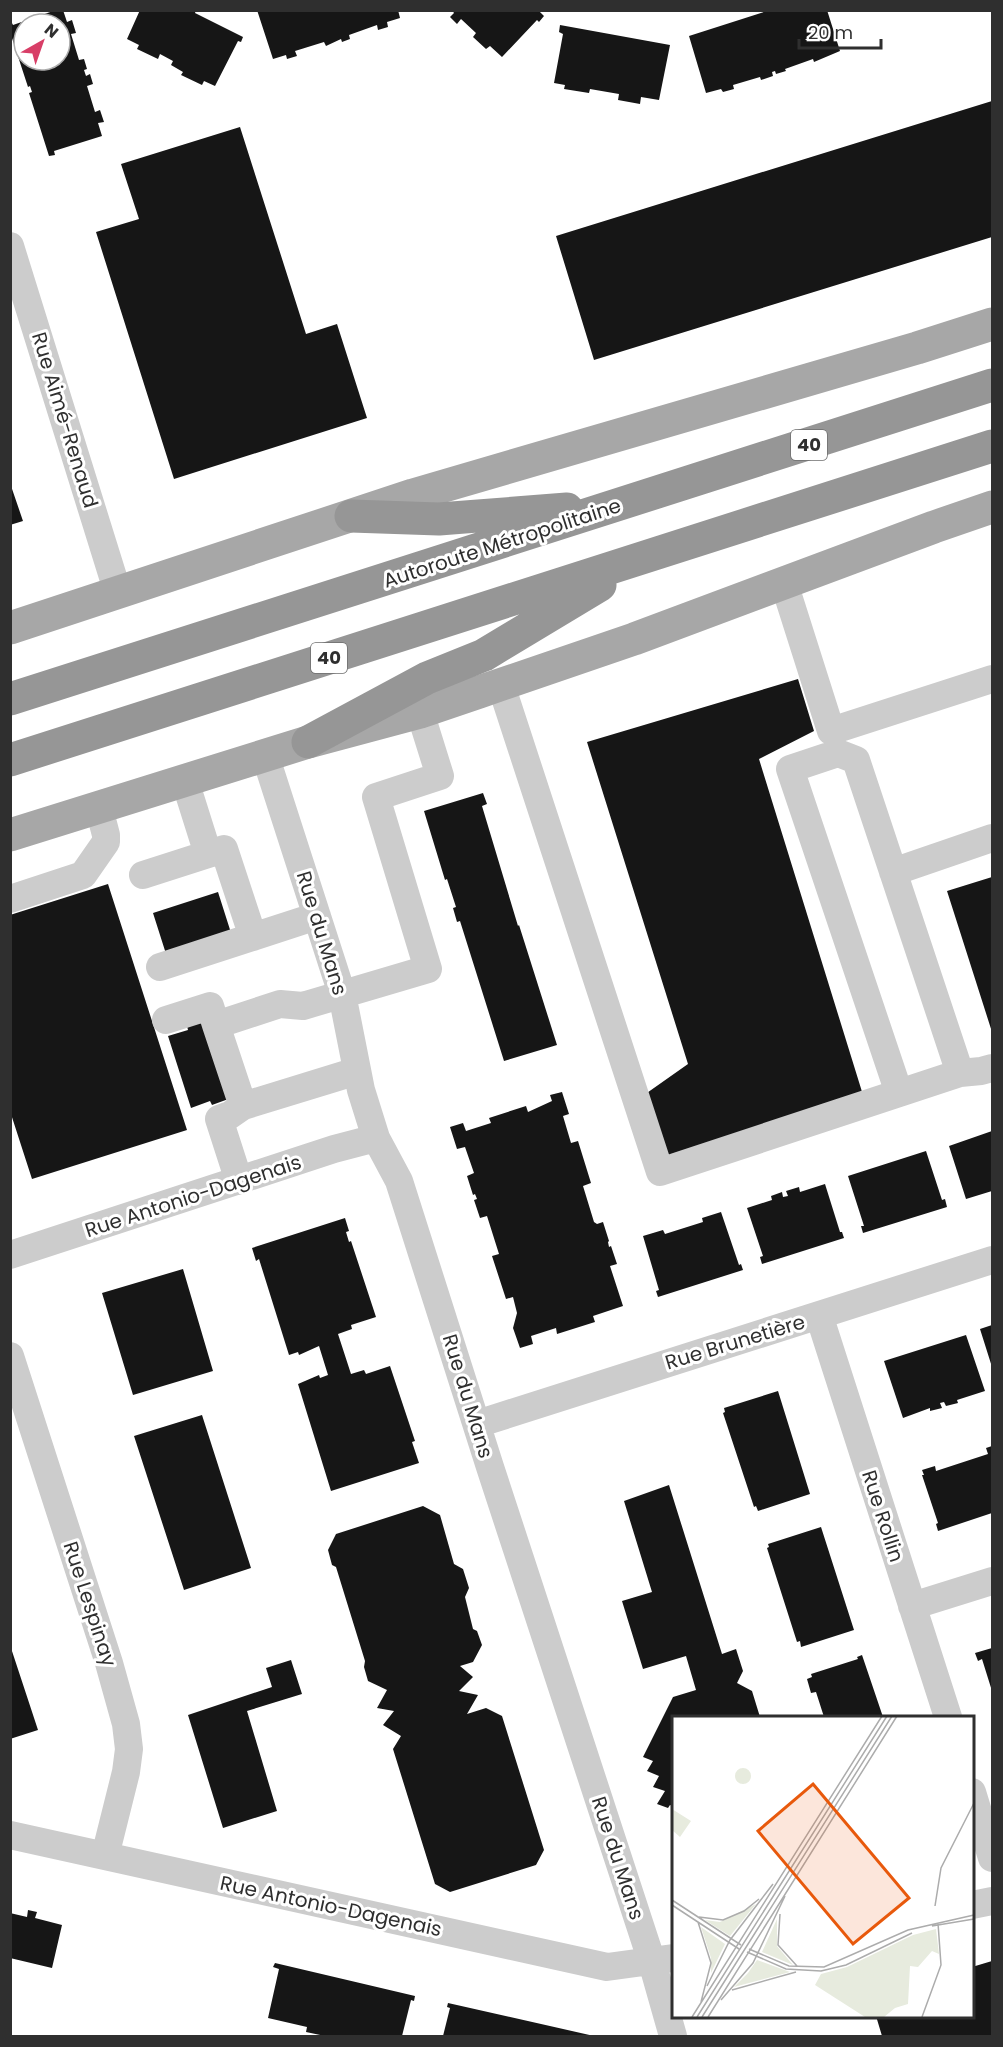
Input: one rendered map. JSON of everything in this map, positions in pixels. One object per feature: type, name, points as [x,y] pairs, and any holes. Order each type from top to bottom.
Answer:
[{"type":"highway","name":"Autoroute Métropolitaine","points":[[10,699],[993,385]]},
{"type":"highway","name":"40","points":[[10,760],[993,446]]},
{"type":"highway","points":[[351,516],[439,519],[625,504]]},
{"type":"highway","points":[[308,742],[427,678],[484,655],[648,556]]},
{"type":"main road","points":[[10,628],[351,516],[547,455],[993,324]]},
{"type":"main road","points":[[10,836],[265,755],[420,712],[501,685],[634,639],[993,507]]},
{"type":"street","name":"Rue Aimé-Renaud","points":[[10,246],[118,593]]},
{"type":"street","points":[[784,583],[834,742],[856,760],[960,1073]]},
{"type":"street","points":[[899,1093],[790,769],[834,742],[993,679]]},
{"type":"street","points":[[501,685],[660,1172],[960,1073],[993,1068]]},
{"type":"street","points":[[216,1025],[280,1004],[303,1006],[428,969],[376,797],[440,776],[420,712]]},
{"type":"street","name":"Rue du Mans","points":[[265,755],[342,994],[357,1071],[376,1138],[399,1181],[477,1424],[663,1960],[674,2037]]},
{"type":"street","points":[[185,781],[208,854]]},
{"type":"street","points":[[10,899],[83,875],[106,842],[99,808]]},
{"type":"street","points":[[893,872],[993,838]]},
{"type":"street","points":[[143,874],[224,849],[253,937]]},
{"type":"street","points":[[160,967],[317,916]]},
{"type":"street","points":[[166,1020],[210,1006],[243,1106]]},
{"type":"street","points":[[239,1181],[219,1119],[243,1106],[357,1071]]},
{"type":"street","name":"Rue Antonio-Dagenais","points":[[13,1247],[376,1138]]},
{"type":"street","name":"Rue Brunetière","points":[[477,1424],[993,1260]]},
{"type":"street","name":"Rue Rollin","points":[[819,1315],[948,1716]]},
{"type":"street","name":"Rue Lespinay","points":[[10,1356],[109,1663],[126,1724],[129,1749],[126,1772],[105,1856]]},
{"type":"street","points":[[912,1606],[993,1581]]},
{"type":"street","points":[[973,1795],[993,1858]]},
{"type":"street","name":"Rue Antonio-Dagenais","points":[[10,1835],[607,1967],[663,1960]]},
{"type":"street","points":[[973,1905],[993,1901]]},
{"type":"building","points":[[140,10],[196,10],[195,13],[243,37],[241,42],[238,41],[215,86],[204,81],[202,85],[181,75],[183,72],[171,65],[173,61],[160,54],[158,59],[137,49],[139,45],[127,39]]},
{"type":"building","points":[[257,10],[398,10],[400,18],[387,22],[388,27],[378,30],[377,25],[349,35],[350,39],[342,42],[341,39],[326,46],[324,42],[295,51],[297,56],[287,59],[286,55],[273,59]]},
{"type":"building","points":[[452,10],[538,10],[544,16],[539,22],[537,20],[502,57],[490,46],[486,49],[473,37],[476,33],[461,19],[457,24],[450,17],[454,13]]},
{"type":"building","points":[[770,10],[827,10],[840,51],[814,62],[813,59],[785,69],[786,71],[776,74],[775,71],[772,72],[773,76],[761,80],[760,77],[733,85],[734,89],[723,92],[721,89],[706,93],[689,36]]},
{"type":"building","points":[[10,19],[12,23],[12,38],[10,32]]},
{"type":"building","points":[[72,20],[76,33],[72,34]]},
{"type":"building","points":[[560,25],[670,45],[659,100],[641,97],[640,104],[618,100],[619,94],[590,89],[589,93],[564,89],[565,85],[554,83],[563,34],[559,32]]},
{"type":"building","points":[[72,37],[79,60],[84,59],[87,69],[84,70],[86,76],[90,74],[93,84],[87,86],[95,112],[100,110],[104,122],[98,123],[102,136],[54,151],[55,155],[49,156],[29,93],[32,92],[30,86],[28,87],[23,72],[72,72]]},
{"type":"building","points":[[992,101],[992,237],[594,360],[556,236]]},
{"type":"building","points":[[240,127],[306,334],[337,324],[367,418],[174,479],[96,232],[139,219],[121,164]]},
{"type":"building","points":[[10,483],[23,521],[10,525]]},
{"type":"building","points":[[798,679],[814,731],[759,759],[863,1095],[667,1159],[644,1095],[688,1064],[587,742]]},
{"type":"building","points":[[483,793],[487,804],[482,806],[557,1045],[504,1061],[460,921],[457,922],[453,908],[456,907],[447,879],[445,880],[424,811]]},
{"type":"building","points":[[992,877],[992,1032],[947,891]]},
{"type":"building","points":[[108,884],[187,1130],[32,1179],[10,1111],[10,915]]},
{"type":"building","points":[[218,892],[232,936],[167,957],[153,913]]},
{"type":"building","points":[[208,1019],[234,1097],[212,1105],[210,1101],[191,1108],[168,1036],[188,1030],[187,1026]]},
{"type":"building","points":[[562,1092],[569,1114],[563,1116],[571,1143],[578,1141],[591,1183],[583,1186],[594,1222],[597,1224],[603,1222],[609,1247],[611,1246],[617,1264],[610,1266],[623,1306],[593,1316],[595,1322],[557,1334],[556,1328],[531,1336],[533,1344],[520,1348],[513,1328],[517,1313],[513,1297],[506,1299],[492,1256],[499,1254],[487,1216],[480,1218],[474,1200],[477,1199],[475,1194],[473,1195],[467,1176],[474,1173],[465,1147],[457,1149],[450,1127],[463,1123],[466,1131],[491,1123],[489,1118],[526,1106],[528,1112],[552,1101],[550,1095]]},
{"type":"building","points":[[992,1131],[992,1191],[966,1199],[949,1146]]},
{"type":"building","points":[[926,1151],[942,1200],[945,1199],[947,1207],[863,1233],[861,1226],[864,1226],[848,1176]]},
{"type":"building","points":[[825,1184],[844,1238],[762,1264],[760,1257],[763,1256],[747,1208],[772,1200],[771,1196],[782,1192],[783,1197],[788,1196],[786,1191],[799,1187],[800,1192]]},
{"type":"building","points":[[721,1212],[739,1265],[741,1264],[743,1270],[658,1297],[656,1291],[659,1290],[643,1236],[663,1230],[665,1234],[703,1222],[702,1218]]},
{"type":"building","points":[[345,1218],[349,1231],[346,1232],[349,1242],[351,1241],[376,1317],[351,1325],[352,1329],[338,1334],[351,1374],[364,1370],[366,1374],[390,1366],[415,1441],[412,1442],[419,1463],[331,1491],[298,1384],[319,1375],[320,1378],[328,1375],[319,1346],[299,1355],[298,1352],[289,1355],[259,1259],[256,1261],[252,1248]]},
{"type":"building","points":[[183,1269],[213,1371],[133,1395],[102,1293]]},
{"type":"building","points":[[992,1325],[992,1367],[980,1329]]},
{"type":"building","points":[[966,1335],[985,1391],[957,1400],[958,1403],[946,1406],[944,1402],[940,1403],[942,1408],[930,1411],[930,1408],[903,1418],[884,1361]]},
{"type":"building","points":[[778,1391],[810,1494],[758,1511],[756,1506],[754,1507],[723,1413],[724,1408]]},
{"type":"building","points":[[202,1415],[251,1568],[184,1590],[134,1436]]},
{"type":"building","points":[[992,1446],[992,1513],[938,1531],[936,1524],[938,1523],[922,1470],[935,1466],[936,1471],[988,1454],[986,1448]]},
{"type":"building","points":[[669,1485],[722,1654],[736,1649],[743,1671],[737,1683],[752,1691],[760,1716],[672,1716],[672,1806],[668,1808],[657,1804],[665,1791],[653,1787],[659,1776],[647,1771],[653,1761],[643,1757],[673,1697],[696,1690],[686,1656],[643,1669],[622,1601],[652,1592],[624,1501]]},
{"type":"building","points":[[423,1506],[440,1515],[454,1564],[463,1569],[469,1588],[465,1597],[473,1629],[477,1631],[482,1645],[473,1662],[460,1666],[473,1677],[459,1691],[478,1695],[467,1714],[486,1708],[502,1716],[544,1850],[536,1865],[450,1892],[435,1884],[393,1749],[401,1736],[383,1725],[394,1711],[377,1708],[387,1690],[368,1681],[364,1667],[365,1661],[336,1567],[332,1565],[328,1550],[336,1534]]},
{"type":"building","points":[[821,1527],[854,1630],[801,1647],[800,1641],[797,1642],[767,1548],[768,1544]]},
{"type":"building","points":[[10,1645],[38,1730],[10,1739]]},
{"type":"building","points":[[992,1648],[992,1691],[982,1659],[978,1661],[975,1653]]},
{"type":"building","points":[[862,1655],[883,1716],[824,1716],[816,1692],[811,1693],[807,1679],[812,1677],[811,1674],[858,1659],[857,1657]]},
{"type":"building","points":[[291,1660],[302,1694],[247,1711],[277,1811],[223,1828],[188,1715],[272,1687],[266,1668]]},
{"type":"building","points":[[28,1910],[37,1912],[35,1918],[62,1925],[52,1968],[10,1958],[10,1913],[27,1917]]},
{"type":"building","points":[[992,1961],[992,2036],[882,2036],[876,2017],[973,2017],[973,1967]]},
{"type":"building","points":[[275,1963],[415,1996],[414,2001],[411,2000],[402,2036],[325,2036],[306,2032],[307,2027],[268,2018],[279,1969],[273,1967]]},
{"type":"building","points":[[448,2003],[594,2036],[443,2036],[450,2008],[447,2007]]}]
